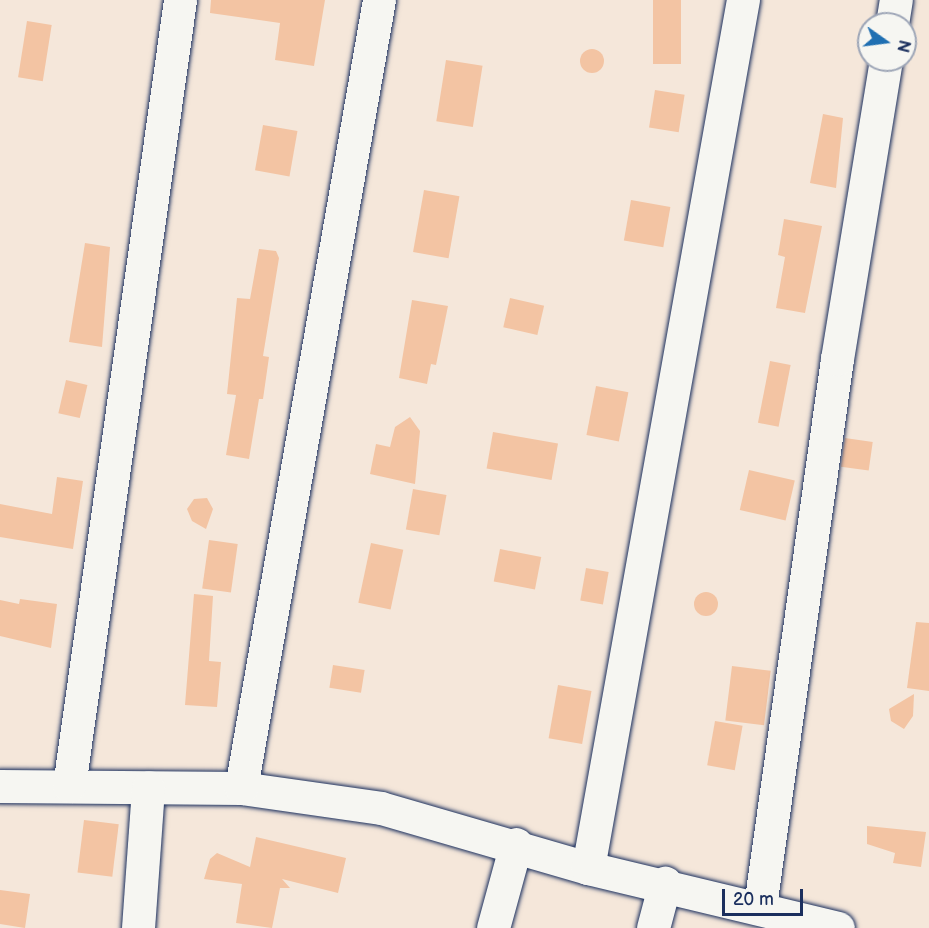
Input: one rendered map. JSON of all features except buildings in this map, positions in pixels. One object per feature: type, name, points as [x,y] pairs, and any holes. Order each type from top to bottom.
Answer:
[{"type":"street","points":[[69,786],[180,0]]},
{"type":"street","points":[[241,788],[379,0]]},
{"type":"street","points":[[588,868],[743,0]]},
{"type":"street","points":[[760,906],[837,359],[884,72]]},
{"type":"street","points":[[0,786],[241,788],[381,808],[516,844],[588,868],[665,883],[838,928]]},
{"type":"street","points":[[138,928],[147,787]]},
{"type":"street","points":[[493,928],[516,844]]},
{"type":"street","points":[[653,928],[665,883]]}]
